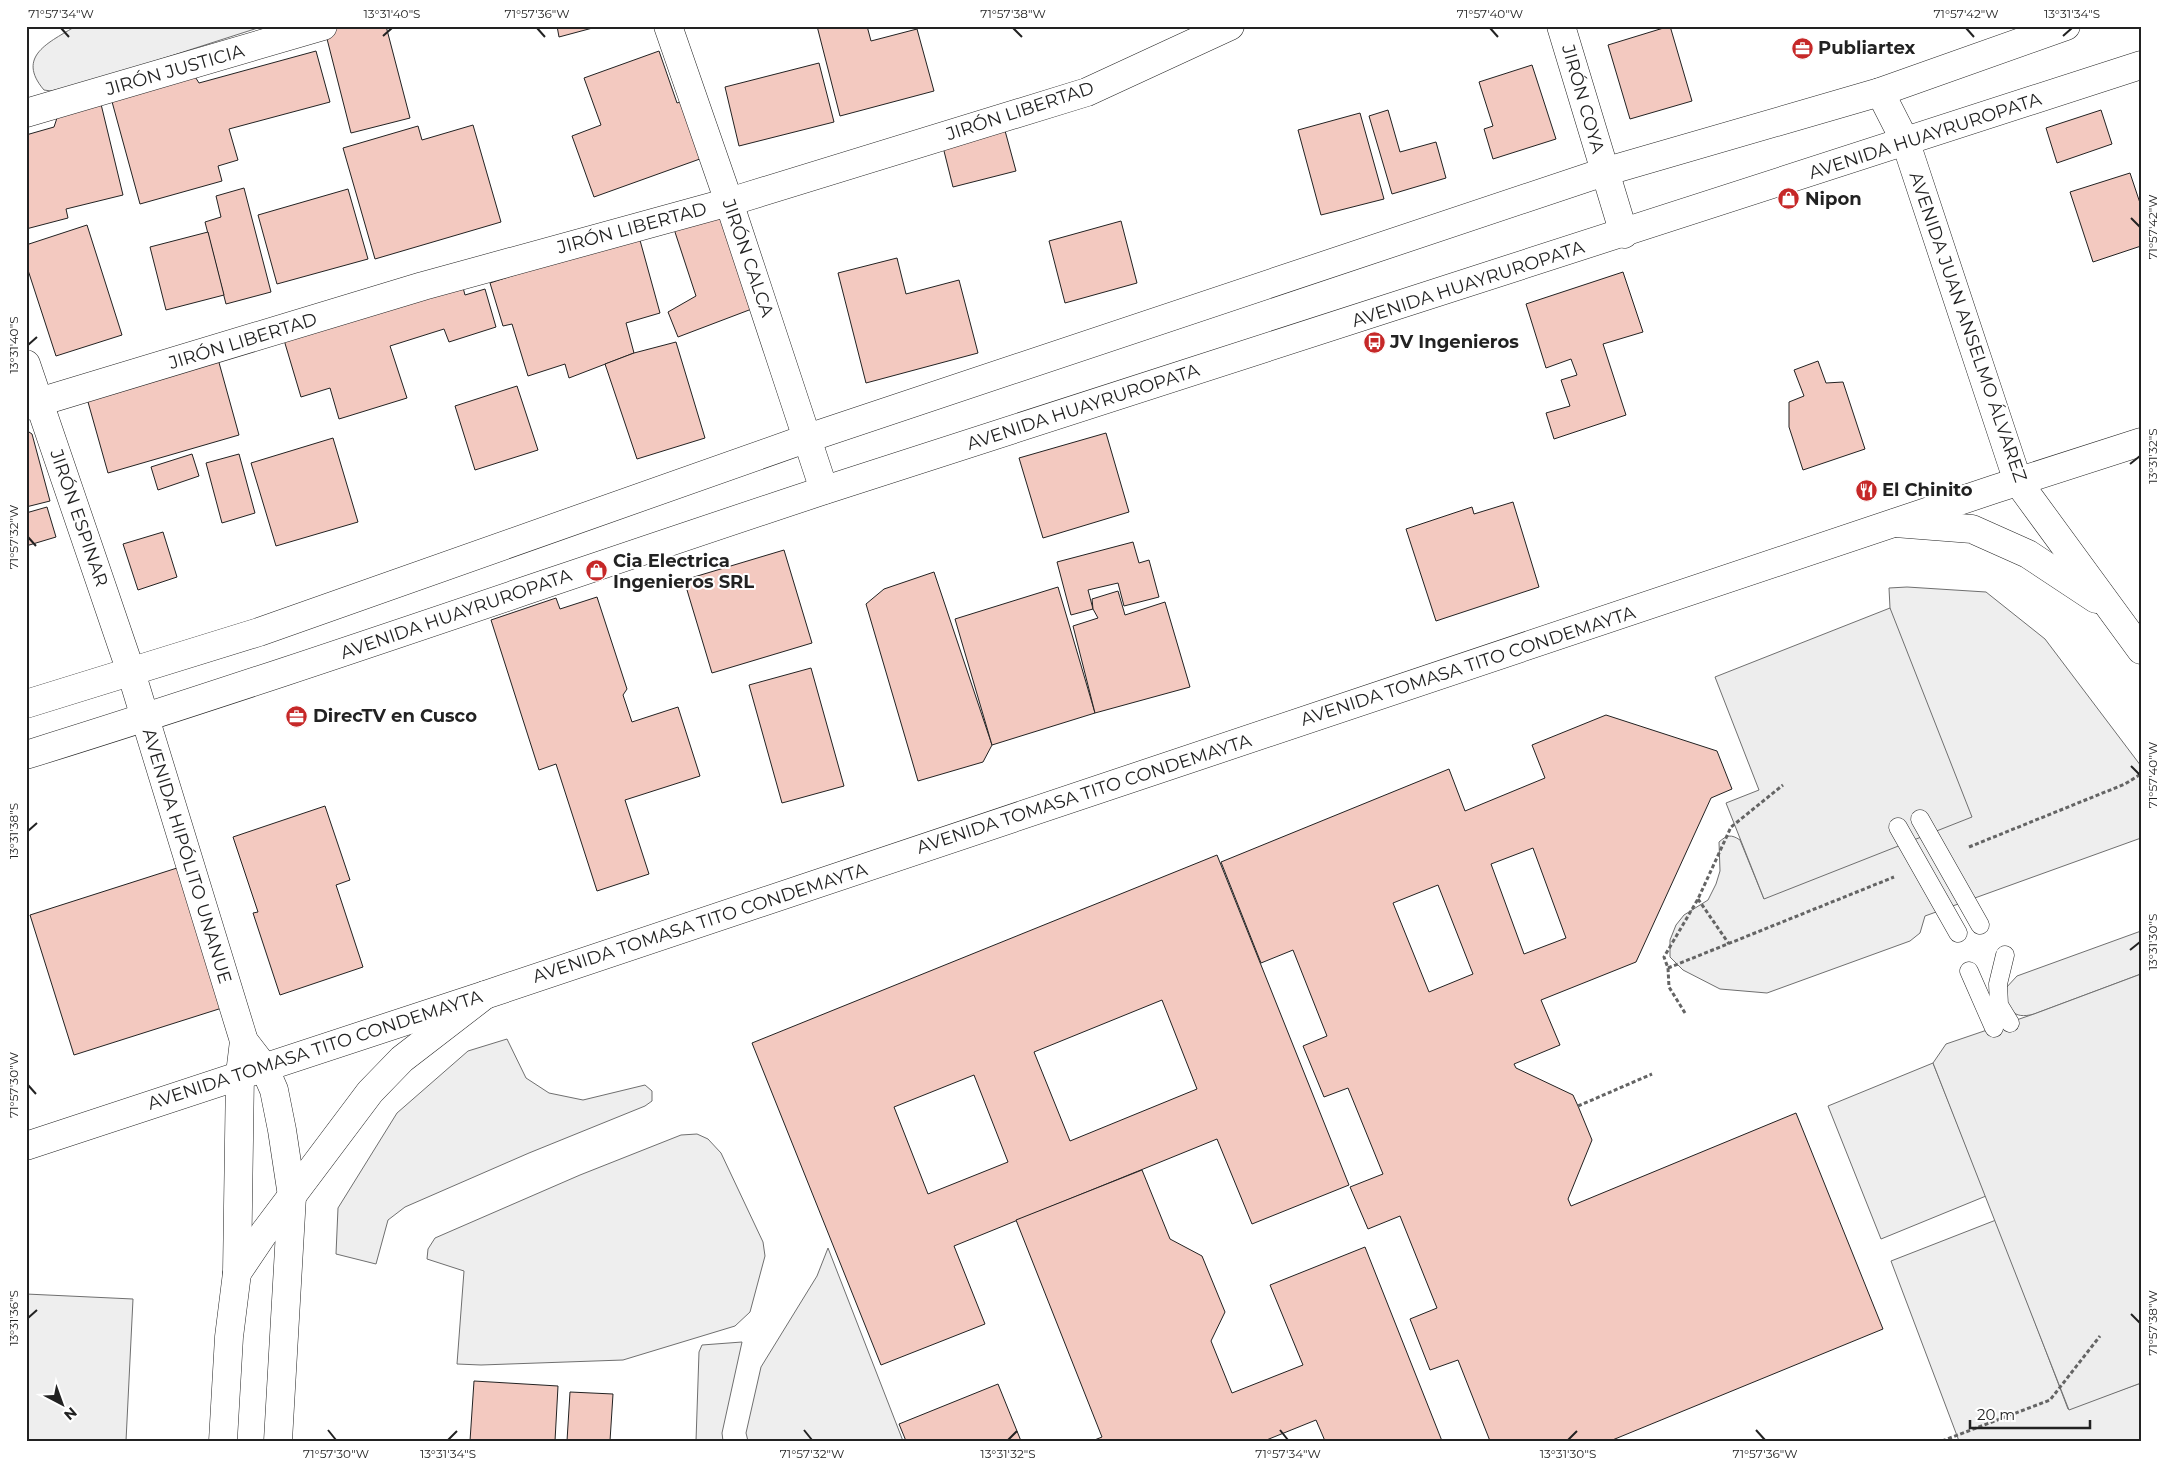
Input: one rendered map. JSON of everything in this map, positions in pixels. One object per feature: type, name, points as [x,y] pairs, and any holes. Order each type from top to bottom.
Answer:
[{"type":"street","name":"JIRÓN JUSTICIA","points":[[26,113],[323,26]]},
{"type":"street","name":"JIRÓN CALCA","points":[[668,26],[729,202],[824,490]]},
{"type":"street","name":"JIRÓN LIBERTAD","points":[[33,405],[423,286],[729,202],[1086,92],[1230,26]]},
{"type":"street","name":"JIRÓN COYA","points":[[1561,26],[1624,234]]},
{"type":"street","points":[[26,704],[259,632],[808,438],[1604,172],[1880,92],[2066,26]]},
{"type":"street","name":"AVENIDA HUAYRUROPATA","points":[[26,755],[145,718],[824,490],[1906,143],[2141,65]]},
{"type":"street","name":"AVENIDA JUAN ANSELMO ÁLVAREZ","points":[[1880,92],[1906,143],[2018,482],[2141,650]]},
{"type":"street","name":"JIRÓN ESPINAR","points":[[26,364],[33,405],[131,672]]},
{"type":"street","name":"AVENIDA TOMASA TITO CONDEMAYTA","points":[[26,1146],[485,995],[2141,442]]},
{"type":"street","points":[[1895,523],[1972,529],[2028,554],[2112,610]]},
{"type":"street","name":"AVENIDA HIPÓLITO UNANUE","points":[[131,672],[252,1071],[237,1274],[229,1337],[223,1441]]},
{"type":"street","points":[[237,1274],[292,1196],[370,1092],[402,1059],[485,995]]},
{"type":"street","points":[[252,1071],[274,1090],[292,1196],[278,1441]]},
{"type":"lane","points":[[1920,819],[1980,924]]},
{"type":"lane","points":[[1898,828],[1958,934]]},
{"type":"lane","points":[[1969,971],[2002,1025],[1998,984],[2006,955]]},
{"type":"path","points":[[1685,1012],[1669,987],[1668,968],[1664,956],[1698,899],[1731,827],[1784,785]]},
{"type":"path","points":[[1698,899],[1729,944]]},
{"type":"path","points":[[1578,1106],[1652,1074]]},
{"type":"path","points":[[1942,1441],[2050,1400],[2100,1336]]},
{"type":"shaded area","points":[[76,26],[264,26],[93,81],[51,91],[44,90],[36,78],[33,68],[39,51]]},
{"type":"shaded area","points":[[1907,587],[1986,592],[2045,639],[2141,766],[2141,838],[1925,916],[1920,933],[1910,941],[1767,993],[1720,989],[1683,970],[1670,957],[1670,940],[1676,925],[1684,915],[1708,900],[1720,871],[1719,842],[1724,838],[1732,836],[1740,840],[1764,899],[1890,608],[1889,588]]},
{"type":"shaded area","points":[[1890,608],[1972,817],[1764,899],[1726,803],[1759,790],[1715,677]]},
{"type":"shaded area","points":[[2141,931],[2141,974],[2034,1014],[2016,1014],[2009,1007],[2005,989],[2017,976]]},
{"type":"shaded area","points":[[2141,974],[2141,1383],[2069,1410],[1933,1063],[1946,1044]]},
{"type":"shaded area","points":[[507,1039],[526,1078],[549,1093],[583,1100],[645,1085],[652,1091],[652,1101],[645,1106],[529,1153],[405,1207],[388,1220],[376,1264],[336,1254],[338,1208],[397,1113],[468,1051]]},
{"type":"shaded area","points":[[1933,1063],[1986,1196],[1881,1239],[1828,1106]]},
{"type":"shaded area","points":[[697,1134],[708,1139],[721,1153],[763,1242],[765,1256],[750,1312],[735,1326],[623,1360],[481,1365],[457,1364],[464,1271],[427,1259],[428,1249],[435,1238],[580,1175],[681,1135]]},
{"type":"shaded area","points":[[1996,1220],[2068,1409],[2141,1383],[2141,1441],[1959,1441],[1891,1261]]},
{"type":"shaded area","points":[[828,1248],[903,1441],[748,1441],[746,1433],[761,1367],[817,1276]]},
{"type":"shaded area","points":[[26,1294],[133,1299],[126,1441],[26,1441]]},
{"type":"shaded area","points":[[742,1342],[722,1433],[723,1441],[696,1441],[699,1352],[702,1345]]},
{"type":"building","points":[[342,26],[386,26],[410,118],[351,133],[325,31]]},
{"type":"building","points":[[557,26],[600,26],[559,37]]},
{"type":"building","points":[[817,26],[867,26],[871,41],[917,29],[934,91],[840,116]]},
{"type":"building","points":[[1670,26],[1692,101],[1630,119],[1608,45]]},
{"type":"building","points":[[316,51],[330,102],[229,129],[238,160],[218,166],[222,181],[140,204],[111,98],[194,75],[199,83]]},
{"type":"building","points":[[659,51],[677,103],[690,98],[711,155],[594,197],[572,136],[601,125],[584,78]]},
{"type":"building","points":[[819,63],[834,122],[739,146],[725,87]]},
{"type":"building","points":[[1532,65],[1556,139],[1493,159],[1484,129],[1493,126],[1479,82]]},
{"type":"building","points":[[100,100],[123,195],[66,209],[68,218],[26,229],[26,135],[54,127],[60,109]]},
{"type":"building","points":[[1388,110],[1400,152],[1436,142],[1446,178],[1392,194],[1369,116]]},
{"type":"building","points":[[2101,110],[2112,144],[2057,163],[2046,128]]},
{"type":"building","points":[[1360,113],[1384,199],[1321,215],[1298,130]]},
{"type":"building","points":[[473,125],[501,222],[375,259],[343,148],[418,126],[422,140]]},
{"type":"building","points":[[1004,127],[1016,171],[953,187],[942,143]]},
{"type":"building","points":[[2130,173],[2141,206],[2141,246],[2093,262],[2070,192]]},
{"type":"building","points":[[244,188],[271,292],[226,304],[205,222],[221,217],[216,196]]},
{"type":"building","points":[[348,189],[368,259],[277,284],[258,215]]},
{"type":"building","points":[[725,209],[757,307],[678,337],[668,312],[696,296],[673,226]]},
{"type":"building","points":[[1121,221],[1137,283],[1065,303],[1049,241]]},
{"type":"building","points":[[87,225],[122,335],[56,356],[26,264],[26,245]]},
{"type":"building","points":[[208,232],[224,295],[166,310],[150,247]]},
{"type":"building","points":[[638,233],[660,313],[626,323],[634,353],[569,378],[565,364],[528,376],[512,324],[503,326],[490,283]]},
{"type":"building","points":[[897,258],[906,294],[959,280],[978,353],[866,383],[838,273]]},
{"type":"building","points":[[1623,272],[1643,332],[1603,344],[1626,415],[1554,439],[1546,413],[1570,406],[1561,380],[1577,375],[1571,359],[1546,368],[1526,304]]},
{"type":"building","points":[[462,284],[465,295],[485,289],[496,327],[449,342],[444,329],[390,346],[407,398],[339,419],[330,388],[301,397],[284,340]]},
{"type":"building","points":[[676,342],[705,438],[637,459],[605,364],[634,353]]},
{"type":"building","points":[[218,359],[239,435],[108,473],[88,402],[107,386]]},
{"type":"building","points":[[1818,361],[1826,383],[1843,382],[1865,449],[1803,470],[1789,427],[1789,402],[1804,396],[1794,370]]},
{"type":"building","points":[[517,386],[538,450],[475,470],[455,406]]},
{"type":"building","points":[[26,430],[32,434],[50,501],[26,507]]},
{"type":"building","points":[[1106,433],[1129,512],[1043,538],[1019,458]]},
{"type":"building","points":[[333,438],[358,522],[276,546],[251,463]]},
{"type":"building","points":[[192,454],[199,476],[158,490],[151,467]]},
{"type":"building","points":[[239,454],[255,513],[222,523],[206,463]]},
{"type":"building","points":[[1513,502],[1539,587],[1436,621],[1406,529],[1472,507],[1474,514]]},
{"type":"building","points":[[47,507],[56,537],[26,546],[26,513]]},
{"type":"building","points":[[163,532],[177,577],[138,590],[123,544]]},
{"type":"building","points":[[1133,542],[1139,563],[1149,560],[1159,597],[1124,606],[1118,583],[1088,590],[1093,609],[1071,615],[1057,562]]},
{"type":"building","points":[[784,550],[812,643],[712,673],[684,580]]},
{"type":"building","points":[[934,572],[992,745],[983,762],[918,781],[866,604],[884,589]]},
{"type":"building","points":[[1058,587],[1095,713],[992,745],[955,619]]},
{"type":"building","points":[[1118,591],[1125,615],[1165,602],[1190,687],[1095,713],[1073,626],[1098,618],[1093,609],[1092,599]]},
{"type":"building","points":[[597,597],[627,689],[623,695],[632,722],[678,707],[700,776],[625,800],[649,874],[597,891],[556,764],[539,770],[491,620],[556,598],[560,609]]},
{"type":"building","points":[[811,668],[844,786],[782,803],[749,685]]},
{"type":"building","points":[[1606,715],[1717,751],[1732,789],[1711,798],[1636,962],[1541,1000],[1560,1045],[1514,1064],[1516,1068],[1573,1095],[1592,1140],[1568,1199],[1571,1206],[1796,1113],[1883,1329],[1610,1441],[1490,1441],[1458,1360],[1430,1370],[1410,1319],[1437,1308],[1400,1216],[1368,1229],[1350,1187],[1383,1174],[1348,1088],[1324,1097],[1303,1046],[1327,1036],[1293,950],[1261,963],[1221,862],[1449,769],[1465,811],[1545,778],[1532,745]],"holes":[[[1533,848],[1566,938],[1524,954],[1491,864]],[[1438,885],[1473,974],[1429,992],[1393,903]]]},
{"type":"building","points":[[325,806],[350,880],[336,885],[363,967],[280,995],[253,913],[258,912],[233,837]]},
{"type":"building","points":[[1217,855],[1349,1185],[1252,1224],[1217,1139],[954,1246],[985,1324],[881,1365],[752,1043]],"holes":[[[1162,1000],[1197,1089],[1070,1141],[1034,1052]],[[974,1075],[1008,1162],[928,1194],[894,1107]]]},
{"type":"building","points":[[177,868],[222,1008],[74,1055],[30,915]]},
{"type":"building","points":[[1142,1170],[1170,1239],[1202,1256],[1225,1312],[1211,1341],[1232,1393],[1303,1365],[1270,1285],[1365,1247],[1442,1441],[1325,1441],[1316,1420],[1264,1441],[1092,1441],[1102,1437],[1016,1220]]},
{"type":"building","points":[[474,1381],[558,1386],[555,1441],[470,1441]]},
{"type":"building","points":[[998,1384],[1021,1441],[906,1441],[899,1424]]},
{"type":"building","points":[[570,1392],[613,1394],[610,1441],[567,1441]]},
{"type":"place","name":"Publiartex","points":[[1802,48]]},
{"type":"place","name":"Nipon","points":[[1789,199]]},
{"type":"place","name":"JV Ingenieros","points":[[1374,342]]},
{"type":"place","name":"El Chinito","points":[[1866,490]]},
{"type":"place","name":"Cia Electrica Ingenieros SRL","points":[[597,571]]},
{"type":"place","name":"DirecTV en Cusco","points":[[297,716]]}]
